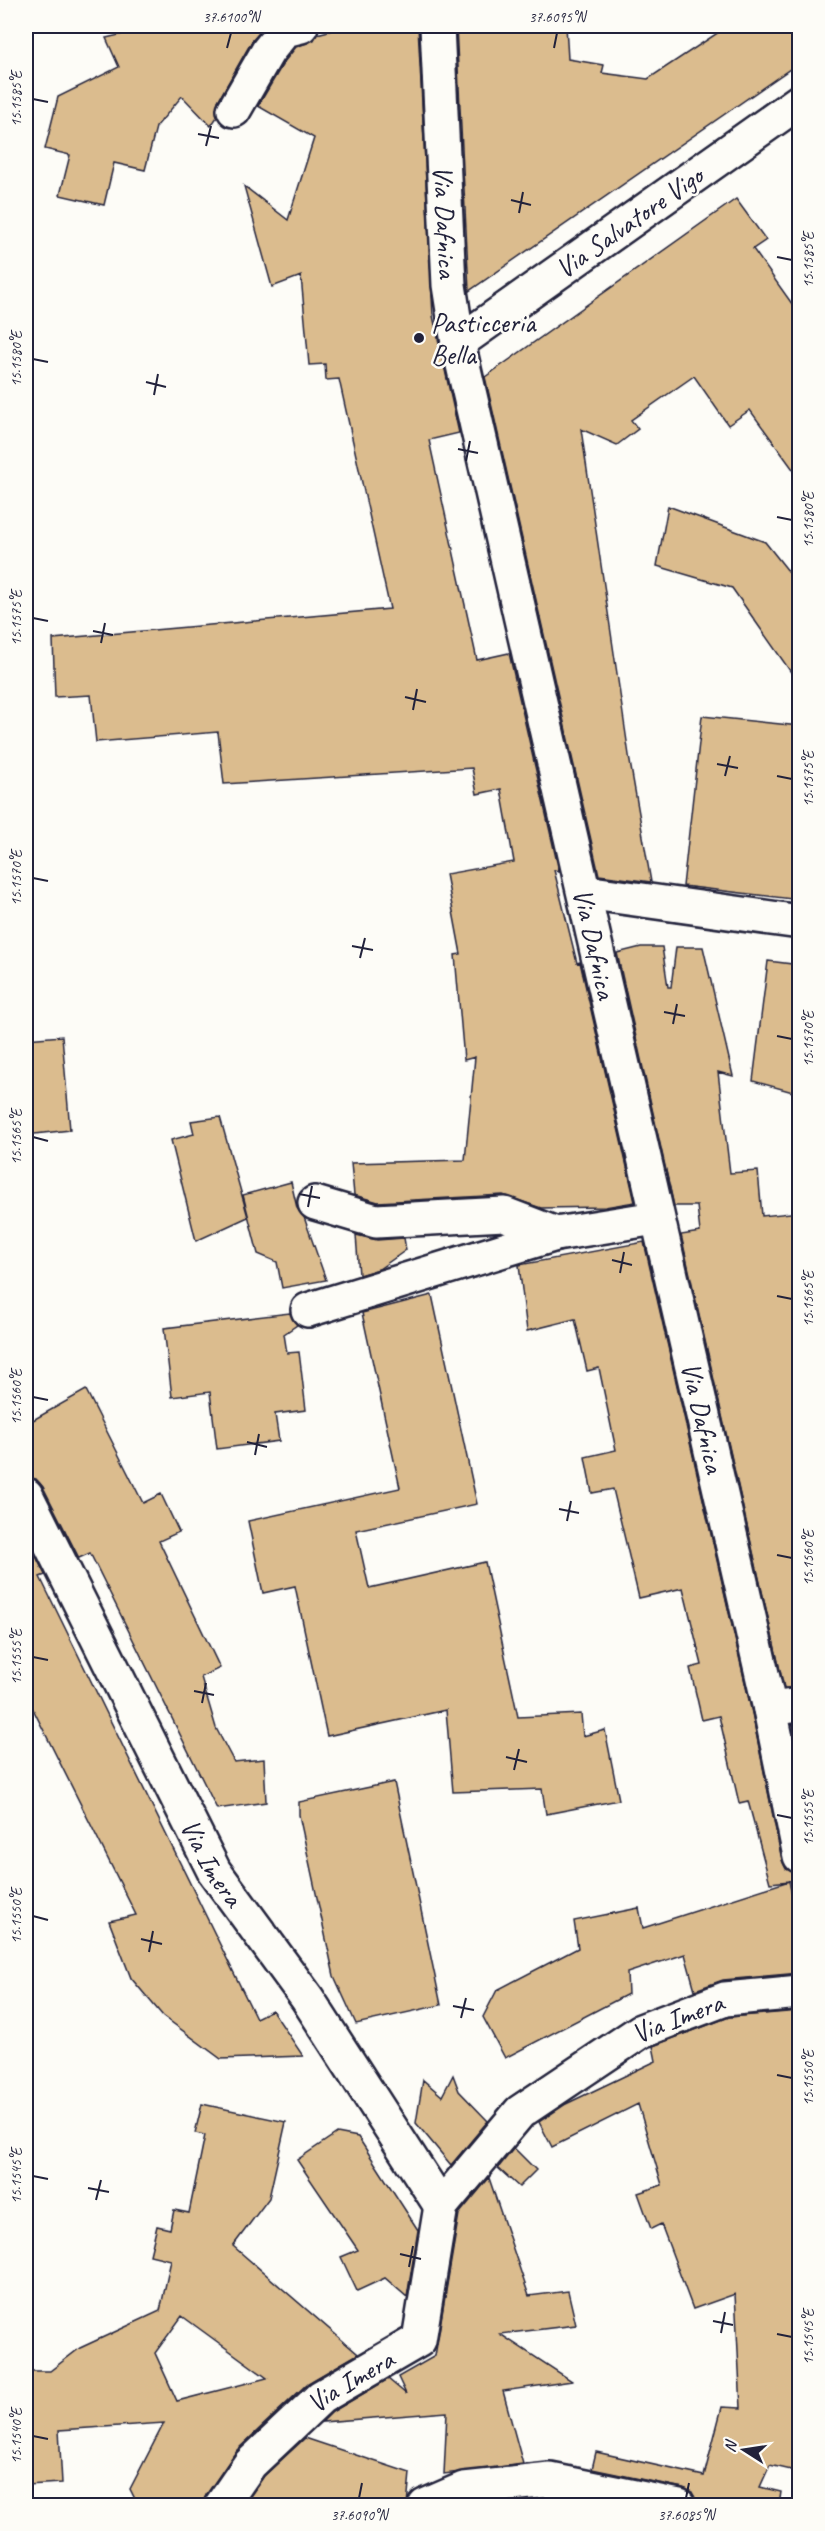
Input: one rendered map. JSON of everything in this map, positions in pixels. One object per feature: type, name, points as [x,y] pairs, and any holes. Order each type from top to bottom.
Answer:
[{"type":"street","points":[[234,110],[268,51],[285,30],[301,26]]},
{"type":"street","name":"Via Dafnica","points":[[437,26],[449,285],[458,343],[585,892],[656,1218],[785,1707],[800,1856]]},
{"type":"street","name":"Via Salvatore Vigo","points":[[458,343],[800,101]]},
{"type":"street","points":[[585,892],[800,922]]},
{"type":"street","points":[[315,1203],[376,1221],[504,1214],[556,1234]]},
{"type":"street","points":[[308,1310],[556,1234],[656,1218]]},
{"type":"street","name":"Via Imera","points":[[26,1495],[214,1871],[307,1998],[441,2206]]},
{"type":"street","name":"Via Imera","points":[[221,2505],[250,2464],[321,2397],[418,2340],[441,2206],[520,2112],[641,2031],[725,1999],[800,1992]]},
{"type":"street","points":[[425,2505],[464,2489],[550,2480],[678,2505]]},
{"type":"building","points":[[158,26],[265,26],[252,41],[218,101],[217,117],[211,126],[182,96],[156,127],[145,170],[114,163],[104,205],[60,195],[70,155],[45,149],[58,97],[119,67],[106,38]]},
{"type":"building","points":[[348,26],[418,26],[433,316],[459,433],[429,440],[477,660],[509,653],[559,871],[554,870],[577,963],[580,962],[635,1202],[605,1207],[541,1208],[503,1195],[378,1202],[354,1195],[351,1163],[465,1160],[475,1057],[464,1060],[455,955],[461,954],[446,874],[514,862],[501,789],[477,794],[472,768],[224,784],[218,732],[96,742],[91,695],[55,697],[53,639],[390,609],[339,379],[326,380],[325,364],[309,365],[301,276],[272,287],[244,186],[288,220],[314,138],[258,106],[284,62],[296,47],[314,40],[317,34]]},
{"type":"building","points":[[456,26],[566,26],[568,59],[604,65],[602,73],[648,79],[728,26],[800,26],[800,62],[469,291]]},
{"type":"building","points":[[736,199],[766,240],[753,249],[800,315],[800,479],[750,410],[728,425],[694,376],[631,420],[638,429],[617,445],[581,429],[630,762],[651,882],[599,875],[485,377]]},
{"type":"building","points":[[668,506],[765,542],[800,586],[800,685],[732,588],[657,566]]},
{"type":"building","points":[[702,716],[800,726],[800,900],[683,886]]},
{"type":"building","points":[[641,947],[662,947],[668,987],[671,987],[676,947],[703,947],[733,1076],[718,1072],[730,1173],[758,1171],[762,1216],[800,1212],[800,1687],[784,1688],[681,1235],[700,1232],[697,1206],[674,1206],[617,953]]},
{"type":"building","points":[[768,961],[800,965],[800,1094],[753,1081]]},
{"type":"building","points":[[62,1036],[70,1130],[26,1135],[26,1039]]},
{"type":"building","points":[[220,1117],[248,1217],[196,1241],[171,1140],[194,1134],[191,1121]]},
{"type":"building","points":[[291,1182],[297,1208],[304,1217],[326,1280],[282,1288],[277,1262],[258,1254],[243,1195]]},
{"type":"building","points":[[356,1235],[377,1240],[404,1238],[406,1250],[379,1269],[359,1275]]},
{"type":"building","points":[[644,1242],[752,1713],[782,1860],[786,1869],[800,1874],[800,1880],[770,1883],[748,1801],[739,1803],[719,1716],[702,1720],[690,1668],[702,1665],[683,1588],[639,1598],[613,1489],[592,1493],[585,1457],[616,1450],[599,1368],[587,1371],[575,1319],[527,1331],[519,1265]]},
{"type":"building","points":[[432,1295],[477,1504],[356,1530],[369,1588],[485,1562],[518,1717],[581,1714],[583,1736],[605,1730],[619,1800],[546,1814],[542,1789],[453,1792],[446,1710],[327,1736],[295,1586],[263,1593],[248,1521],[400,1488],[362,1313]]},
{"type":"building","points":[[290,1313],[297,1325],[284,1334],[287,1353],[299,1352],[306,1410],[275,1414],[279,1441],[217,1449],[210,1392],[172,1397],[164,1328]]},
{"type":"building","points":[[86,1390],[143,1503],[161,1494],[179,1532],[159,1541],[220,1668],[201,1677],[216,1728],[234,1762],[264,1759],[266,1802],[217,1809],[90,1553],[79,1558],[43,1487],[36,1479],[26,1477],[26,1424]]},
{"type":"building","points":[[26,1536],[45,1575],[40,1577],[256,2018],[272,2010],[303,2056],[221,2059],[163,2016],[131,1978],[109,1921],[136,1915],[26,1695]]},
{"type":"building","points":[[800,1724],[800,1760],[792,1725]]},
{"type":"building","points":[[394,1782],[441,2005],[356,2024],[334,1976],[299,1815],[299,1802]]},
{"type":"building","points":[[789,1881],[800,1933],[800,1973],[723,1980],[695,1990],[685,1954],[627,1973],[628,1994],[505,2058],[483,2017],[497,1990],[578,1948],[574,1921],[639,1908],[643,1928]]},
{"type":"building","points":[[800,2011],[800,2472],[770,2465],[760,2487],[781,2492],[779,2505],[697,2505],[692,2492],[683,2488],[592,2469],[596,2452],[704,2476],[722,2407],[741,2408],[735,2294],[693,2309],[661,2224],[651,2229],[638,2193],[662,2185],[638,2104],[552,2147],[539,2122],[566,2104],[656,2061],[653,2046],[729,2017]]},
{"type":"building","points":[[453,2075],[459,2091],[488,2121],[451,2165],[416,2123],[423,2080],[442,2096]]},
{"type":"building","points":[[202,2104],[286,2122],[269,2198],[233,2246],[358,2354],[308,2383],[237,2450],[206,2495],[202,2505],[138,2505],[130,2489],[164,2423],[59,2430],[62,2483],[26,2485],[26,2371],[50,2371],[80,2348],[160,2311],[171,2260],[150,2255],[157,2226],[170,2229],[174,2210],[189,2213],[205,2135],[195,2133]],"holes":[[[182,2316],[267,2378],[177,2401],[155,2353]]]},
{"type":"building","points":[[337,2133],[358,2137],[418,2230],[407,2297],[385,2278],[357,2291],[341,2257],[358,2250],[297,2160]]},
{"type":"building","points":[[514,2148],[536,2170],[519,2187],[498,2168]]},
{"type":"building","points":[[489,2178],[529,2296],[568,2291],[576,2325],[500,2334],[572,2381],[503,2391],[523,2464],[444,2474],[447,2412],[322,2422],[332,2412],[388,2379],[406,2394],[398,2377],[435,2356],[459,2214]]},
{"type":"building","points":[[305,2438],[410,2473],[407,2505],[244,2505],[264,2476]]},
{"type":"building","points":[[534,2501],[535,2505],[486,2505]]},
{"type":"place","name":"Pasticceria Bella","points":[[419,338]]}]
